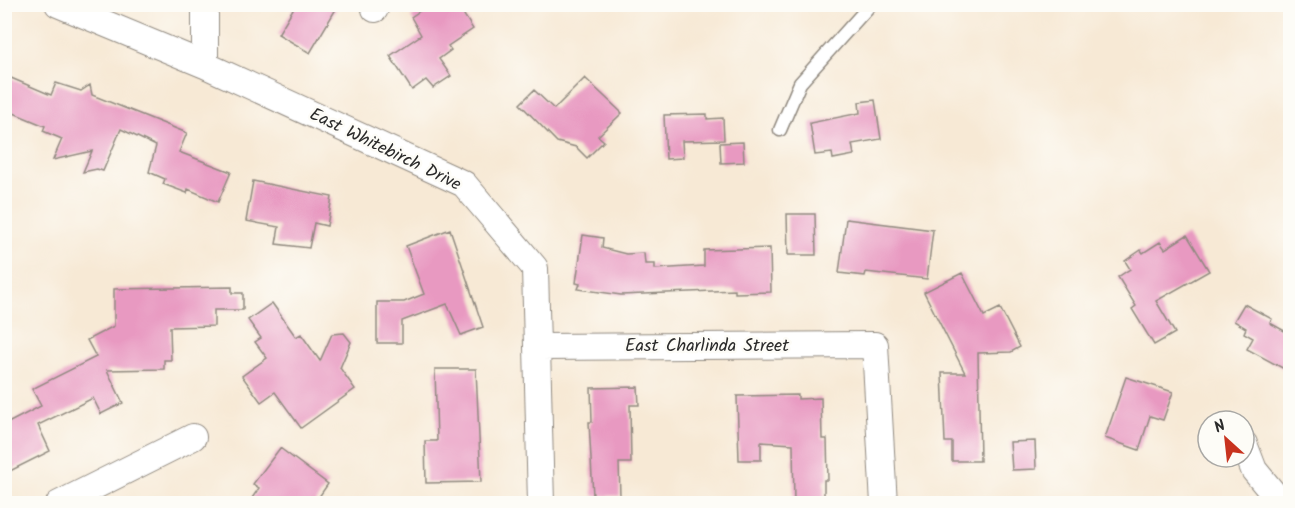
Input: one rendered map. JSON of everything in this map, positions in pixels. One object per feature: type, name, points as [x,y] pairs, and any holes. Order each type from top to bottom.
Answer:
[{"type":"street","name":"East Whitebirch Drive","points":[[58,4],[205,65],[464,184],[535,268],[541,504]]},
{"type":"street","points":[[204,4],[205,65]]},
{"type":"street","name":"East Charlinda Street","points":[[538,347],[875,345],[884,504]]},
{"type":"street","points":[[59,504],[193,437]]},
{"type":"street","points":[[1254,469],[1282,504]]},
{"type":"lane","points":[[780,130],[800,83],[871,4]]},
{"type":"building","points":[[296,4],[339,4],[310,53],[278,34]]},
{"type":"building","points":[[430,4],[457,4],[473,29],[448,46],[451,50],[439,59],[451,76],[433,88],[426,80],[412,90],[390,56],[421,35],[411,17]]},
{"type":"building","points":[[4,75],[51,95],[56,83],[81,91],[90,85],[92,95],[187,133],[179,152],[231,172],[218,202],[188,189],[187,193],[163,184],[165,179],[149,172],[156,146],[121,129],[103,171],[97,169],[83,172],[92,151],[53,160],[62,139],[43,131],[45,126],[4,109]]},
{"type":"building","points":[[585,78],[622,113],[598,136],[604,141],[587,158],[576,147],[557,142],[520,104],[534,90],[554,109]]},
{"type":"building","points":[[875,100],[881,139],[852,144],[854,155],[833,159],[832,153],[815,155],[810,123],[860,113],[859,102]]},
{"type":"building","points":[[707,114],[707,119],[723,118],[724,140],[682,141],[683,158],[666,159],[664,115]]},
{"type":"building","points":[[743,142],[744,162],[721,163],[720,143]]},
{"type":"building","points":[[253,181],[332,197],[327,226],[314,223],[309,248],[276,244],[279,227],[246,221]]},
{"type":"building","points":[[787,214],[815,214],[816,255],[788,255]]},
{"type":"building","points":[[846,219],[933,230],[927,279],[866,272],[865,276],[839,273]]},
{"type":"building","points":[[450,229],[483,327],[461,335],[447,304],[402,321],[402,343],[377,343],[377,302],[404,302],[424,294],[406,246]]},
{"type":"building","points":[[583,235],[603,238],[602,248],[626,254],[644,253],[645,264],[655,264],[655,269],[704,266],[704,250],[770,248],[771,292],[735,293],[735,290],[621,295],[578,289],[580,284],[576,283]]},
{"type":"building","points":[[1187,235],[1209,271],[1156,301],[1175,333],[1154,345],[1132,309],[1136,306],[1118,277],[1130,269],[1125,261],[1141,250],[1143,253],[1160,242],[1165,249]]},
{"type":"building","points":[[962,273],[984,316],[1000,308],[1020,347],[1011,352],[978,353],[980,461],[952,461],[952,442],[945,442],[942,373],[965,373],[924,292]]},
{"type":"building","points":[[232,287],[232,293],[243,293],[243,310],[214,310],[214,326],[170,327],[171,360],[164,360],[164,369],[107,370],[123,403],[101,414],[93,398],[38,425],[50,451],[4,474],[4,425],[41,406],[32,389],[96,357],[87,340],[114,326],[114,289]]},
{"type":"building","points":[[272,303],[296,337],[301,334],[320,361],[332,334],[344,333],[351,342],[340,368],[355,389],[301,428],[275,392],[261,402],[242,376],[267,358],[255,342],[261,338],[248,320]]},
{"type":"building","points":[[1244,304],[1272,319],[1270,323],[1290,334],[1290,372],[1247,349],[1253,338],[1244,333],[1246,328],[1234,321]]},
{"type":"building","points":[[435,369],[476,369],[481,482],[426,483],[425,441],[437,441]]},
{"type":"building","points":[[1126,377],[1173,392],[1163,420],[1150,416],[1139,450],[1105,438]]},
{"type":"building","points":[[638,387],[639,405],[630,405],[631,463],[619,463],[620,496],[593,496],[589,422],[592,422],[591,388]]},
{"type":"building","points":[[798,395],[798,399],[821,398],[822,439],[827,439],[828,480],[824,480],[824,504],[794,504],[793,444],[761,442],[761,460],[739,460],[737,396]]},
{"type":"building","points":[[1035,441],[1036,469],[1012,470],[1010,442]]},
{"type":"building","points":[[280,448],[328,484],[314,504],[248,504],[259,488],[253,484]]}]
